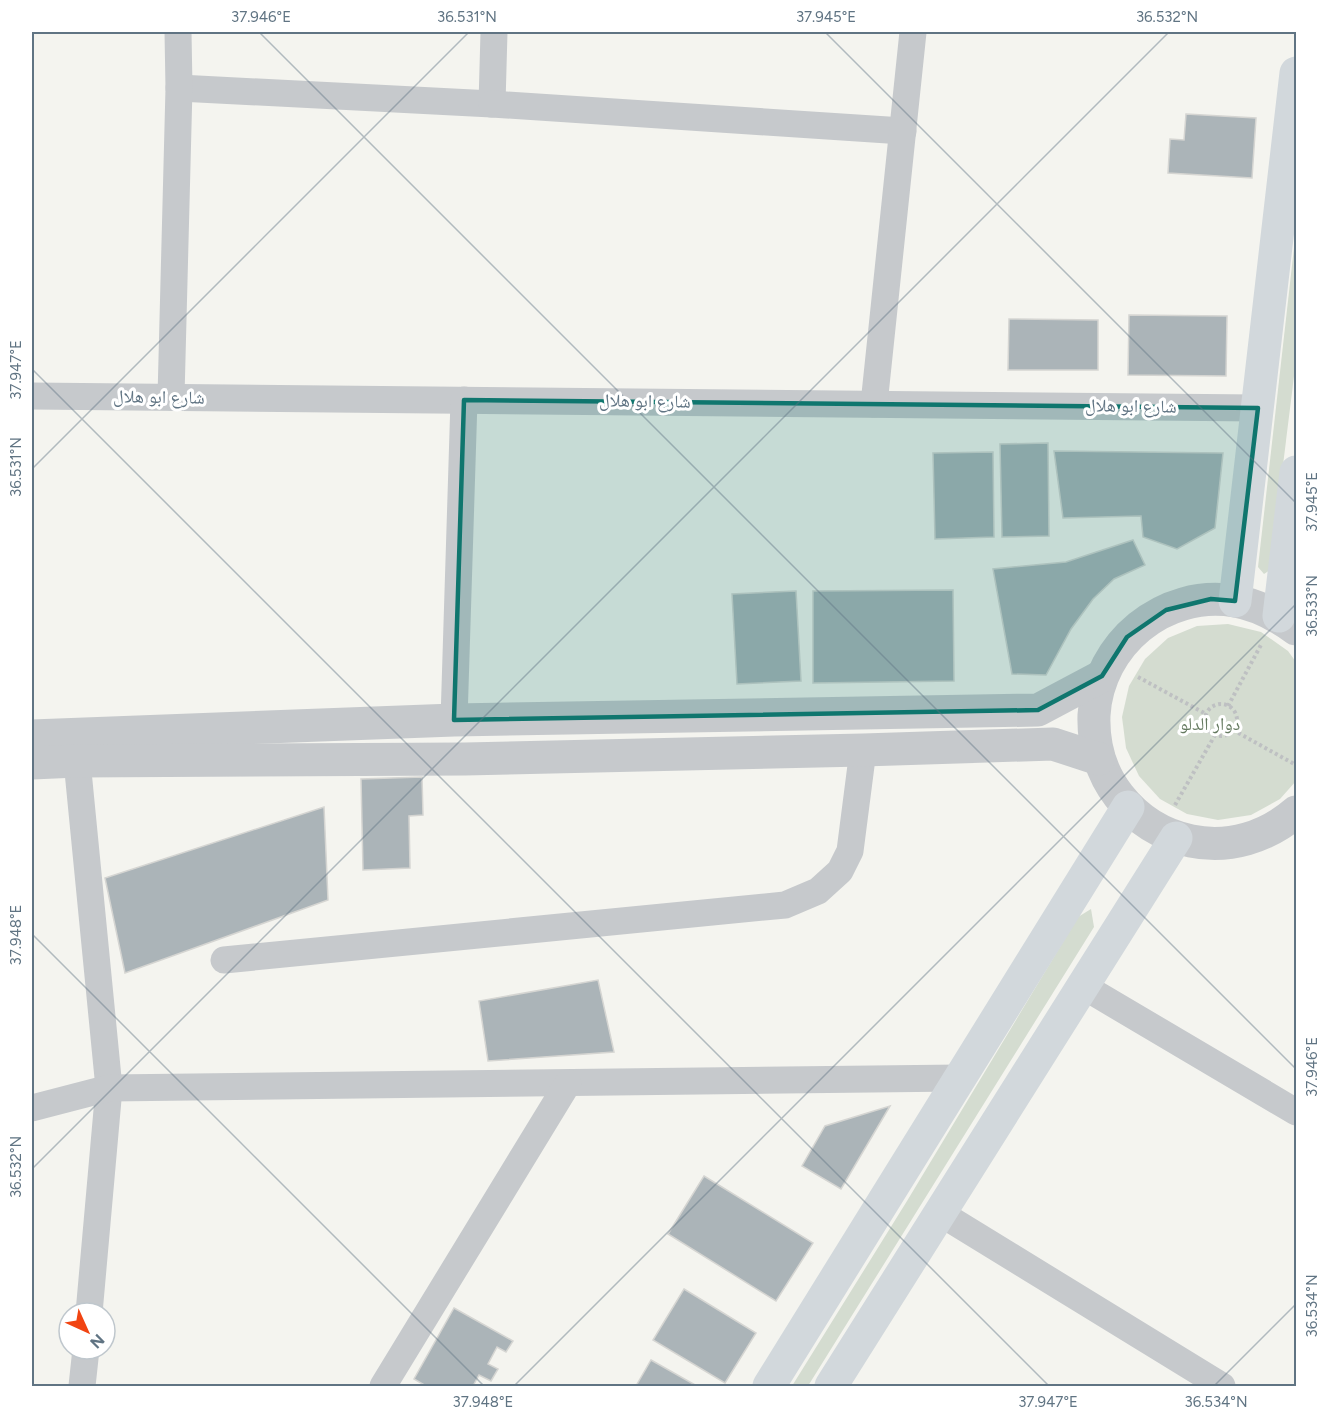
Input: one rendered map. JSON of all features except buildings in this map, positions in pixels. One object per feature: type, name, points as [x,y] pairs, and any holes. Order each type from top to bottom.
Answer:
[{"type":"main road","points":[[1235,601],[1296,73]]},
{"type":"main road","points":[[1280,627],[1296,481]]},
{"type":"main road","points":[[769,1386],[1128,807]]},
{"type":"main road","points":[[831,1386],[1083,986],[1175,822]]},
{"type":"street","points":[[171,397],[179,87],[178,32]]},
{"type":"street","points":[[492,104],[494,32]]},
{"type":"street","points":[[874,404],[913,32]]},
{"type":"street","points":[[179,87],[492,104],[903,131]]},
{"type":"street","name":"شارع ابو هلال","points":[[32,396],[1258,408]]},
{"type":"street","points":[[454,720],[464,400]]},
{"type":"street","points":[[1280,627],[1258,606],[1211,599],[1188,602],[1145,621],[1127,637],[1113,655],[1102,676],[1095,704],[1093,732],[1099,759],[1111,785],[1128,807],[1150,825],[1175,822],[1203,843],[1231,843],[1259,836],[1292,822]]},
{"type":"street","points":[[32,736],[454,720],[1038,710],[1102,676]]},
{"type":"street","points":[[32,763],[465,759],[1053,744],[1099,759]]},
{"type":"street","points":[[224,960],[785,905],[818,891],[840,871],[850,851],[863,750]]},
{"type":"street","points":[[77,761],[109,1088],[90,1301]]},
{"type":"street","points":[[1083,986],[1296,1112]]},
{"type":"street","points":[[32,1108],[109,1088],[960,1078]]},
{"type":"street","points":[[383,1386],[568,1083]]},
{"type":"street","points":[[940,1213],[1222,1386]]},
{"type":"street","points":[[82,1386],[85,1361]]},
{"type":"path","points":[[1228,706],[1280,627]]},
{"type":"path","points":[[1135,676],[1206,714]]},
{"type":"path","points":[[1217,704],[1228,706],[1236,714],[1236,725],[1225,736],[1215,735],[1207,729],[1206,714],[1217,704]]},
{"type":"path","points":[[1233,730],[1296,765]]},
{"type":"path","points":[[1175,822],[1215,735]]},
{"type":"highlighted area","points":[[464,400],[1258,408],[1235,601],[1211,599],[1166,610],[1127,637],[1102,676],[1038,710],[454,720]]},
{"type":"green space","points":[[1296,230],[1296,360],[1270,570],[1264,574],[1258,567]]},
{"type":"green space","name":"دوار الدلو","points":[[1228,624],[1261,632],[1288,651],[1296,662],[1296,781],[1280,799],[1251,815],[1218,820],[1187,814],[1160,799],[1139,776],[1126,748],[1122,717],[1129,686],[1145,659],[1168,638],[1197,626]]},
{"type":"green space","points":[[1091,909],[1094,927],[808,1386],[792,1386],[907,1201],[1078,917]]}]
